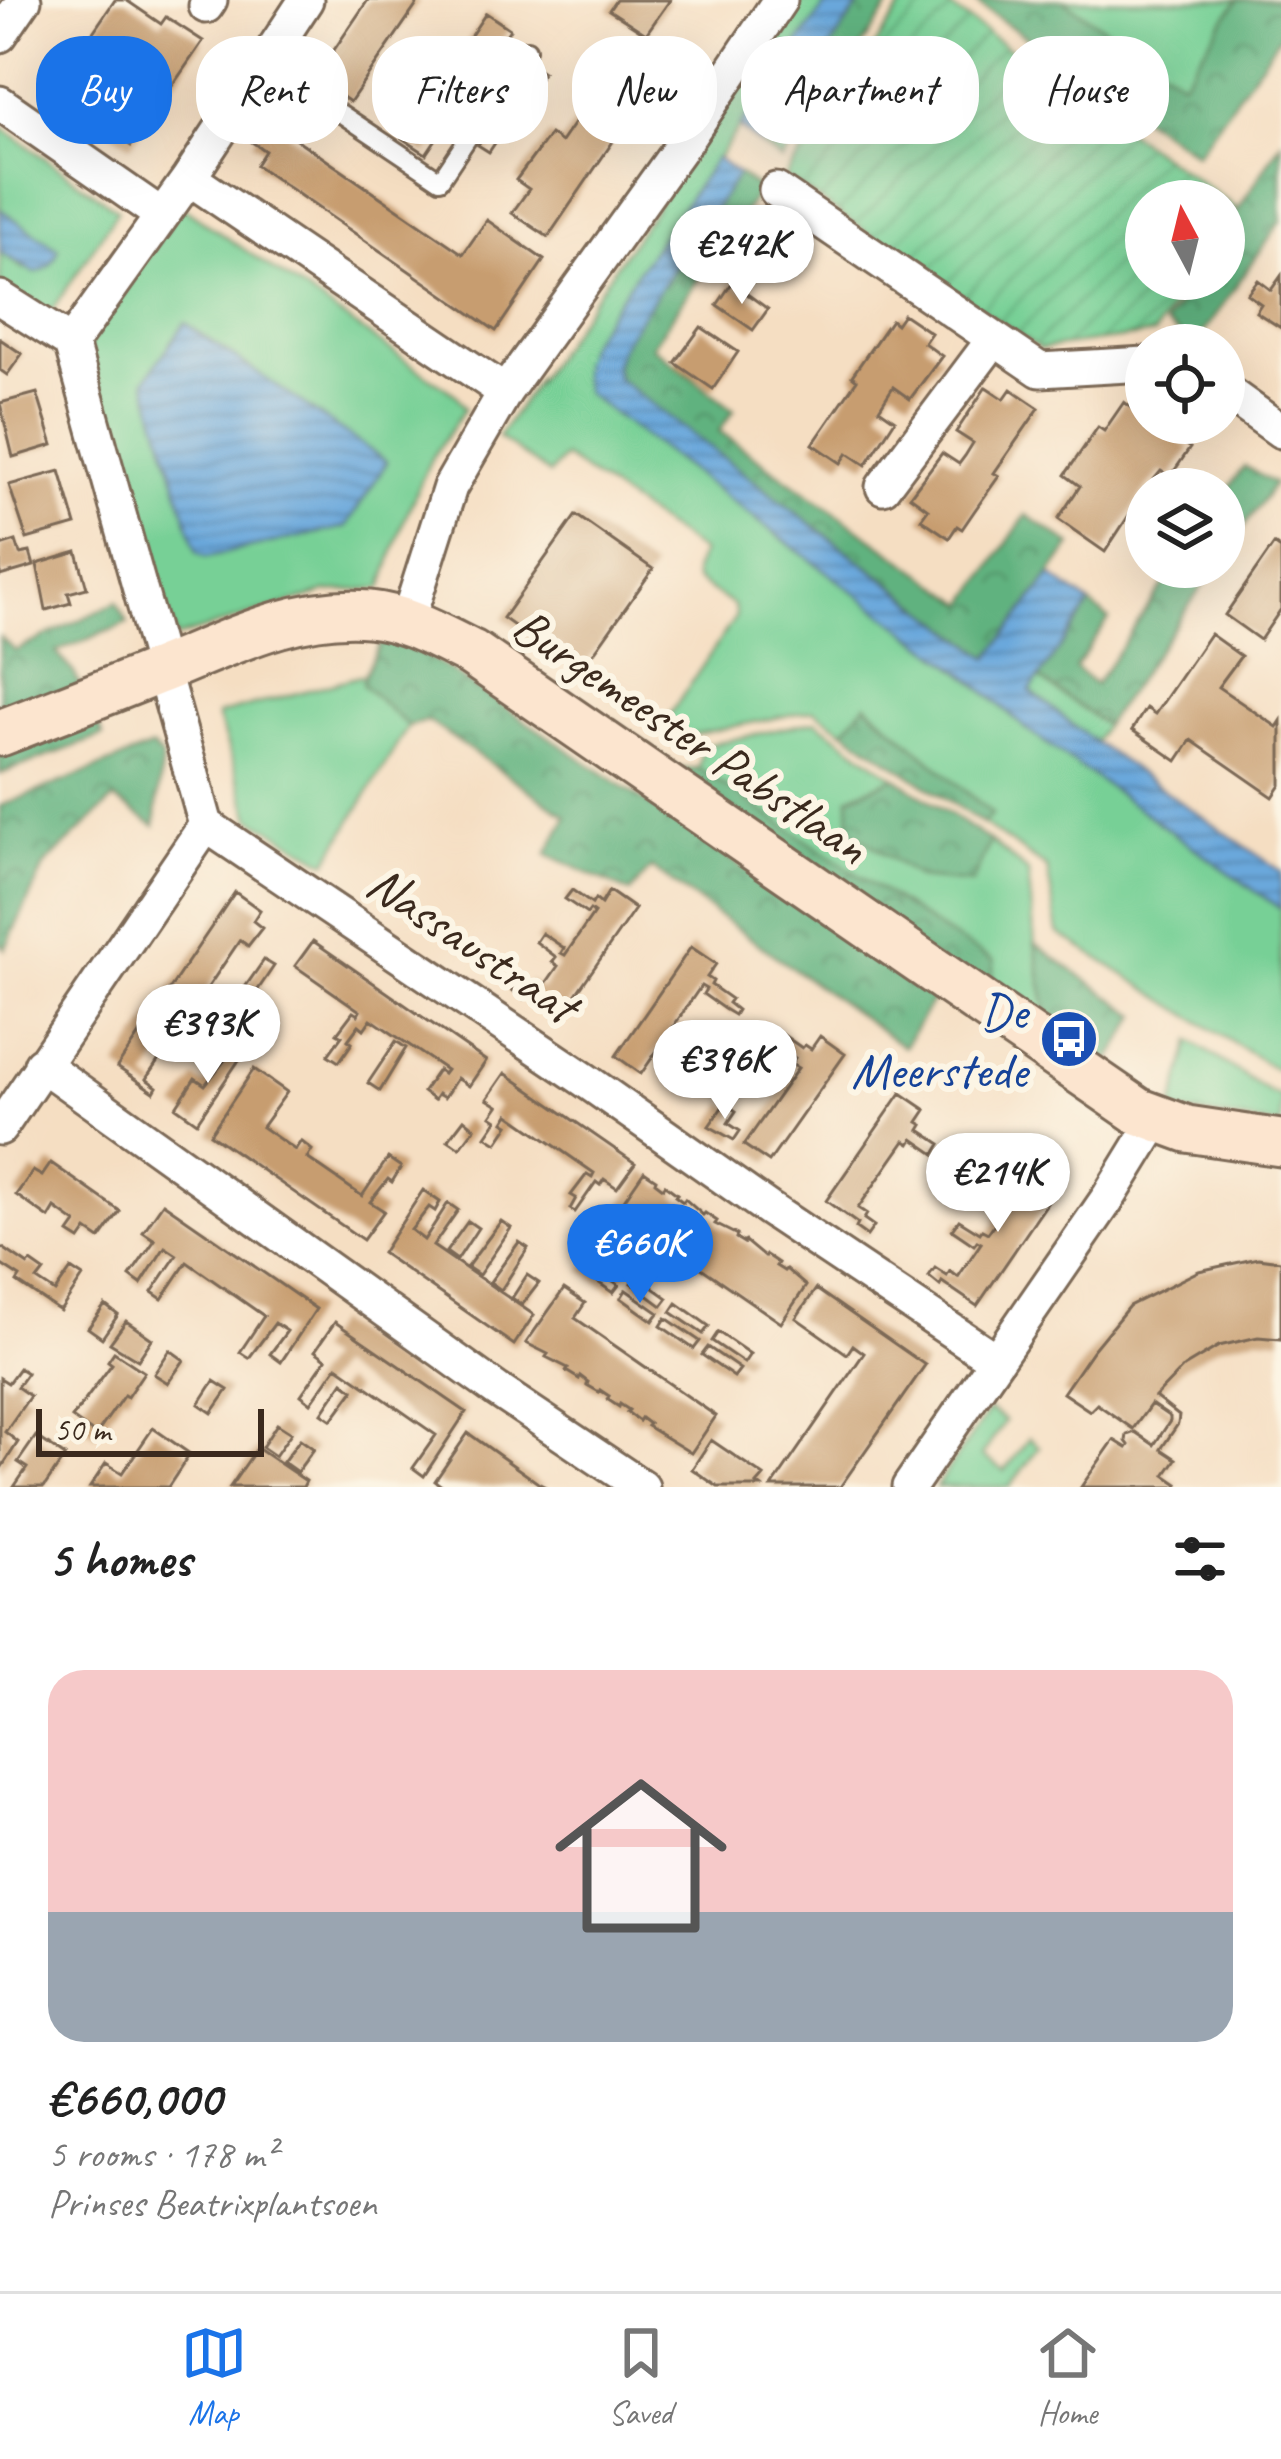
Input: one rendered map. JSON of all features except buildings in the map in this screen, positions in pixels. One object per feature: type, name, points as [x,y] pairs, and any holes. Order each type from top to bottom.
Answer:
[{"type":"street","points":[[0,34],[24,0]]},
{"type":"street","points":[[282,36],[306,0]]},
{"type":"street","points":[[407,622],[450,487],[505,392],[780,0]]},
{"type":"street","points":[[0,103],[161,215]]},
{"type":"street","points":[[71,343],[211,144]]},
{"type":"street","points":[[189,178],[505,392]]},
{"type":"street","points":[[776,190],[1040,370],[1125,365]]},
{"type":"street","points":[[0,298],[71,343],[206,825],[0,1128]]},
{"type":"street","points":[[883,487],[994,339]]},
{"type":"street","points":[[1245,405],[1281,431]]},
{"type":"street","name":"Burgemeester Pabstlaan","points":[[0,733],[219,646],[322,614],[368,614],[407,622],[472,653],[1138,1111],[1187,1130],[1281,1143]]},
{"type":"street","name":"Nassaustraat","points":[[206,825],[994,1359]]},
{"type":"street","points":[[41,1064],[497,1390],[642,1487]]},
{"type":"street","points":[[909,1487],[1110,1195],[1156,1120]]},
{"type":"lane","points":[[387,144],[440,180],[464,144]]},
{"type":"green space","points":[[798,0],[829,0],[804,36],[773,36]]},
{"type":"green space","points":[[863,0],[894,0],[869,36],[838,36]]},
{"type":"green space","points":[[907,0],[940,0],[1003,44],[1003,144],[1145,144],[1197,180],[1125,180],[1125,300],[1176,300],[1160,324],[1125,324],[1125,338],[1040,349],[785,177],[808,144],[979,144],[979,36],[882,36]]},
{"type":"green space","points":[[972,0],[1063,0],[1116,36],[1024,36]]},
{"type":"green space","points":[[1063,0],[1238,0],[1183,82],[1169,72],[1169,36],[1116,36]]},
{"type":"green space","points":[[1238,0],[1281,0],[1281,34],[1196,154],[1169,135],[1169,72],[1182,81]]},
{"type":"green space","points":[[741,83],[741,125],[588,343],[587,394],[965,674],[1029,731],[1281,909],[1281,1070],[1058,933],[1047,868],[983,824],[991,815],[867,704],[844,730],[814,710],[677,738],[661,728],[736,616],[734,606],[695,580],[702,552],[564,457],[549,474],[498,437],[699,144],[717,144],[717,118]]},
{"type":"green space","points":[[0,126],[118,210],[48,317],[0,285],[0,252],[24,269],[58,249],[0,209]]},
{"type":"green space","points":[[1281,142],[1281,221],[1245,273],[1245,199]]},
{"type":"green space","points":[[762,144],[794,144],[782,161]]},
{"type":"green space","points":[[738,174],[760,189],[652,346],[734,410],[719,431],[966,604],[1026,515],[1072,545],[990,658],[617,378],[621,346]]},
{"type":"green space","points":[[181,206],[456,395],[465,408],[429,463],[382,588],[326,592],[176,638],[114,446],[88,345]]},
{"type":"green space","points":[[1180,300],[1226,300],[1210,324],[1165,324]]},
{"type":"green space","points":[[1244,466],[1274,484],[1245,526],[1245,468]]},
{"type":"green space","points":[[1162,588],[1201,588],[1105,725],[1039,678],[1090,604],[1109,619],[1075,668],[1095,685]]},
{"type":"green space","points":[[117,602],[128,623],[56,652],[74,673],[103,736],[0,774],[0,637],[15,651]]},
{"type":"green space","points":[[384,636],[436,661],[935,996],[904,1047],[651,868],[630,893],[547,854],[567,816],[428,721],[408,726],[363,685]]},
{"type":"green space","points":[[364,675],[363,685],[408,726],[327,862],[251,818],[217,715]]},
{"type":"green space","points":[[1039,678],[1105,725],[1094,742],[1030,691]]},
{"type":"green space","points":[[866,704],[992,814],[983,824],[844,730]]},
{"type":"green space","points":[[614,720],[678,769],[698,768],[994,961],[990,997],[600,729]]},
{"type":"green space","points":[[816,721],[895,777],[849,797],[972,882],[990,841],[1028,872],[1051,1040],[990,997],[993,961],[698,768],[703,746]]},
{"type":"green space","points":[[152,747],[162,758],[155,826],[114,799],[45,865],[5,949],[0,942],[0,806]]},
{"type":"green space","points":[[895,777],[990,841],[972,883],[919,878],[850,829],[849,797]]},
{"type":"green space","points":[[1035,944],[1138,1016],[1101,1075],[1051,1040]]},
{"type":"green space","points":[[1191,1041],[1281,1096],[1281,1126],[1172,1110]]},
{"type":"green space","points":[[989,1410],[1005,1421],[982,1456],[1005,1471],[1029,1438],[1039,1447],[1010,1487],[936,1487]]},
{"type":"water","points":[[829,0],[863,0],[838,36],[803,36]]},
{"type":"water","points":[[716,158],[738,174],[621,346],[617,378],[989,658],[1051,575],[1090,604],[1030,691],[1094,742],[1281,871],[1281,909],[1029,731],[965,674],[587,394],[581,368],[588,343]]},
{"type":"water","points":[[0,209],[58,249],[44,270],[35,273],[0,252]]},
{"type":"water","points":[[185,323],[387,462],[346,527],[207,557],[197,552],[145,380]]},
{"type":"place","name":"De Meerstede","points":[[1069,1039]]}]
